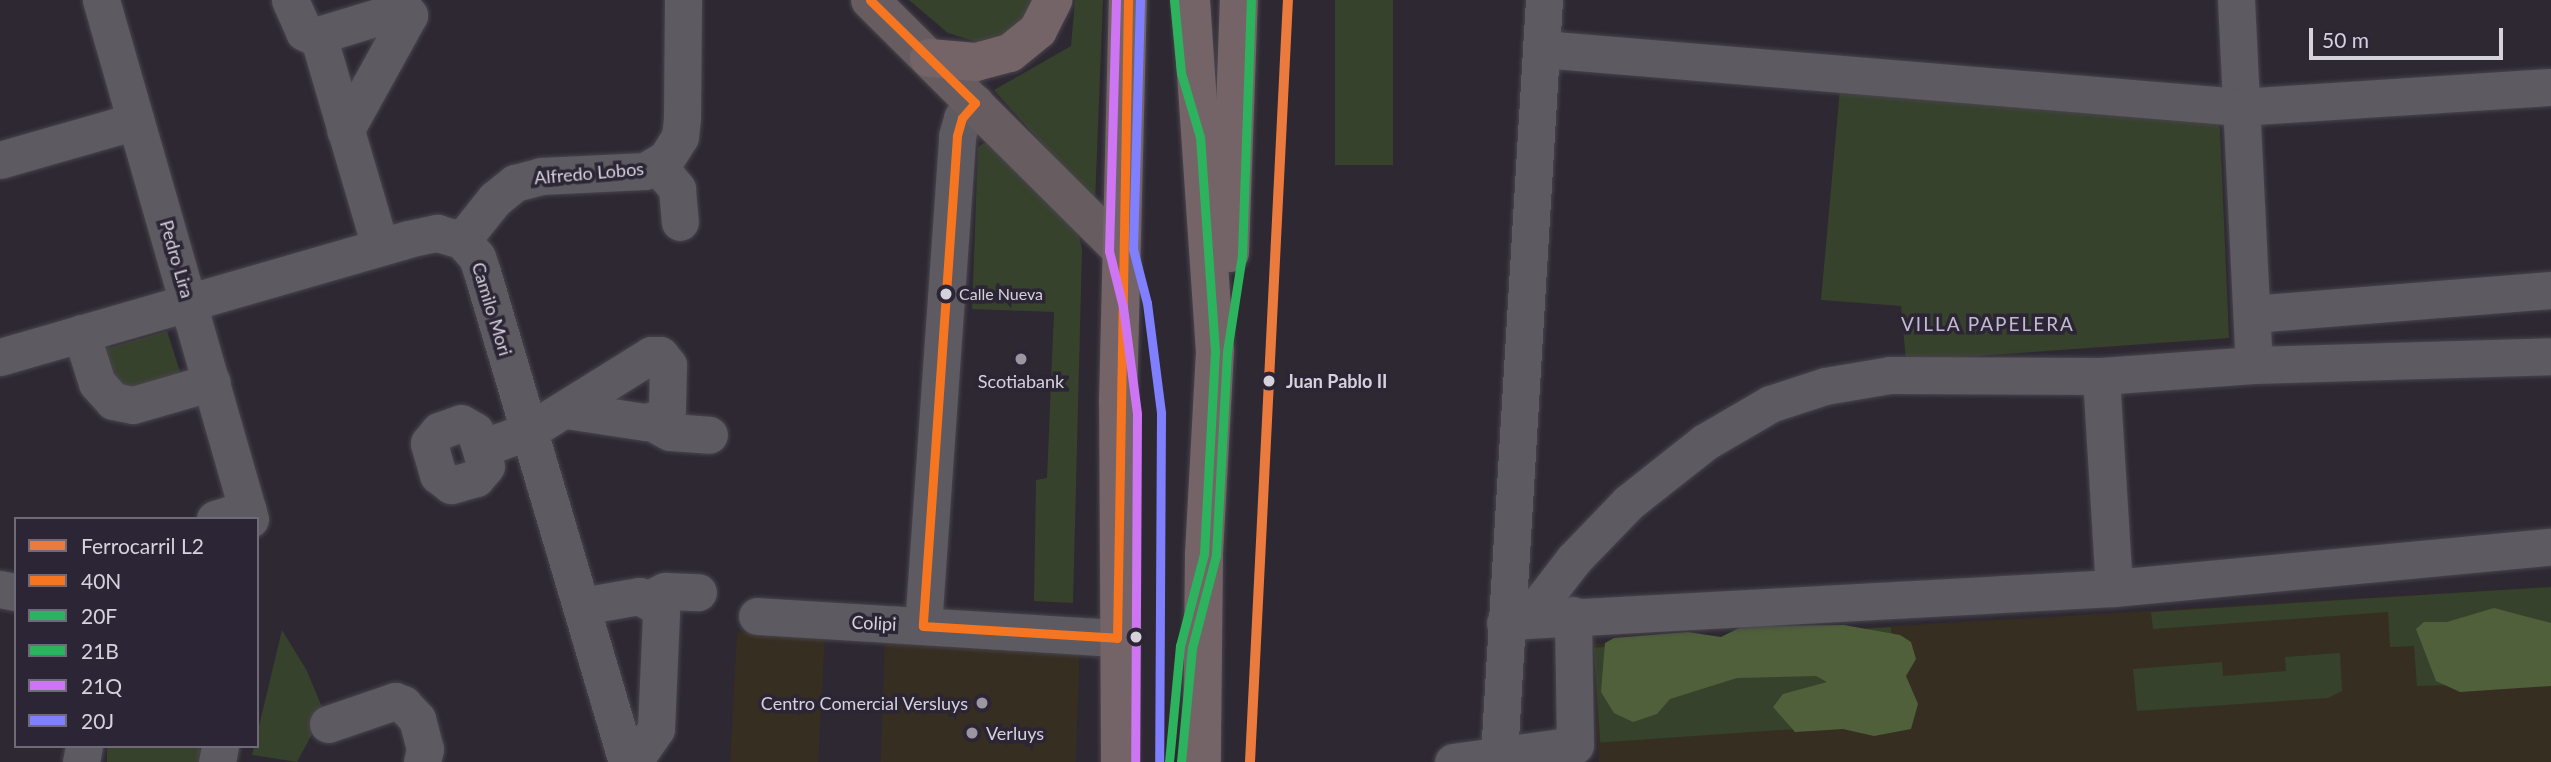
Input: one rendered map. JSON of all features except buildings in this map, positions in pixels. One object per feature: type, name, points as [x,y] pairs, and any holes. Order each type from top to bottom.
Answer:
[{"type":"highway","points":[[929,58],[976,62],[1010,52],[1038,30],[1052,0]]},
{"type":"highway","points":[[1119,762],[1117,638],[1121,250],[1128,0]]},
{"type":"highway","points":[[1191,0],[1215,351]]},
{"type":"highway","points":[[1202,762],[1204,554],[1215,351],[1230,255],[1239,1]]},
{"type":"main road","points":[[870,0],[1121,250]]},
{"type":"street","name":"Pedro Lira","points":[[101,0],[212,382],[237,515]]},
{"type":"street","points":[[290,0],[304,32],[318,39],[380,246]]},
{"type":"street","name":"Alfredo Lobos","points":[[462,240],[504,190],[527,178],[629,173],[657,166],[680,137],[683,0]]},
{"type":"street","points":[[1499,755],[1516,622],[1544,0]]},
{"type":"street","points":[[2236,0],[2254,365]]},
{"type":"street","points":[[318,39],[322,34],[404,9],[409,15],[345,131]]},
{"type":"street","points":[[1542,49],[2240,107],[2551,87]]},
{"type":"street","points":[[923,626],[957,135],[962,118],[975,103]]},
{"type":"street","points":[[0,160],[136,121]]},
{"type":"street","name":"Alfredo Lobos","points":[[657,166],[677,189],[680,222]]},
{"type":"street","points":[[0,357],[380,246],[437,233],[462,240]]},
{"type":"street","name":"Camilo Mori","points":[[462,240],[477,257],[626,762]]},
{"type":"street","points":[[2252,314],[2551,290]]},
{"type":"street","points":[[81,333],[97,383],[113,401],[133,405],[212,382]]},
{"type":"street","points":[[482,448],[529,430],[566,410],[655,354],[665,359],[669,370],[667,409],[652,422]]},
{"type":"street","points":[[1516,622],[1629,502],[1705,442],[1770,404],[1825,386],[1891,375],[2101,376],[2254,365],[2551,356]]},
{"type":"street","points":[[2101,376],[2114,588]]},
{"type":"street","points":[[566,410],[652,422],[670,432],[709,435]]},
{"type":"street","points":[[1516,622],[1573,615],[2114,588],[2551,547]]},
{"type":"street","points":[[582,606],[624,596],[649,599],[665,591],[698,592]]},
{"type":"street","points":[[633,762],[652,741],[658,717],[663,624],[657,606],[649,599]]},
{"type":"street","points":[[1453,762],[1575,745],[1573,615]]},
{"type":"street","name":"Colipi","points":[[757,616],[1117,638]]},
{"type":"street","points":[[328,724],[395,701],[403,704],[417,719],[425,749],[422,762]]},
{"type":"shaded area","points":[[2551,587],[2551,762],[1599,762],[1593,644]]},
{"type":"shaded area","name":"Centro Comercial Versluys","points":[[737,632],[825,637],[818,762],[730,762]]},
{"type":"shaded area","name":"Centro Comercial Versluys","points":[[885,638],[1080,645],[1076,762],[881,762]]},
{"type":"green space","points":[[909,0],[1032,0],[1022,20],[1008,33],[980,43],[948,33]]},
{"type":"green space","points":[[1075,0],[1103,0],[1095,203],[994,90],[1071,46]]},
{"type":"green space","points":[[1335,0],[1393,0],[1393,165],[1335,165]]},
{"type":"green space","points":[[1840,89],[2217,122],[2220,129],[2229,338],[1906,361],[1901,306],[1821,300]]},
{"type":"green space","points":[[988,141],[1078,231],[1082,249],[1073,603],[1034,601],[1036,480],[1047,478],[1054,312],[972,309],[978,147]]},
{"type":"green space","points":[[167,331],[181,375],[138,390],[123,387],[98,351]]},
{"type":"green space","points":[[2551,587],[2551,682],[2417,686],[2414,646],[2390,647],[2388,612],[2153,629],[2151,612]]},
{"type":"green space","points":[[2494,608],[2551,623],[2551,686],[2460,692],[2436,681],[2416,629],[2424,622],[2447,622]]},
{"type":"green space","points":[[1844,625],[1900,635],[1911,642],[1916,659],[1906,676],[1918,704],[1911,729],[1874,736],[1843,729],[1795,732],[1773,707],[1783,694],[1827,682],[1816,676],[1737,678],[1670,699],[1657,714],[1633,722],[1614,713],[1601,692],[1605,643],[1614,638],[1688,632],[1721,637],[1743,626]]},
{"type":"green space","points":[[1891,627],[1898,722],[1600,743],[1594,648]]},
{"type":"green space","points":[[282,630],[307,671],[324,712],[297,762],[252,755],[254,748],[259,748],[259,726]]},
{"type":"green space","points":[[2340,653],[2342,691],[2328,698],[2137,711],[2133,669],[2222,662],[2223,676],[2286,671],[2285,657]]},
{"type":"green space","points":[[107,748],[200,748],[200,762],[107,762]]},
{"type":"rail line","name":"L2","points":[[1250,762],[1288,0]]},
{"type":"transit line","name":"40N","points":[[870,0],[975,103],[962,118],[957,136],[923,626],[1117,638],[1128,0]]},
{"type":"transit line","name":"21Q","points":[[1116,0],[1109,251],[1123,307],[1137,414],[1135,762]]},
{"type":"transit line","name":"20J","points":[[1140,0],[1133,249],[1147,303],[1161,413],[1159,762]]},
{"type":"transit line","name":"20F","points":[[1169,762],[1180,646],[1204,554],[1215,351],[1200,137],[1181,73],[1174,0]]},
{"type":"transit line","name":"21B","points":[[1181,762],[1192,648],[1216,555],[1227,352],[1242,255],[1251,0]]},
{"type":"place","name":"Calle Nueva","points":[[946,294]]},
{"type":"place","name":"Scotiabank","points":[[1021,359]]},
{"type":"place","name":"Juan Pablo II","points":[[1269,381]]},
{"type":"place","name":"Centro Comercial Versluys","points":[[982,703]]},
{"type":"place","name":"Verluys","points":[[972,733]]},
{"type":"district","name":"VILLA PAPELERA","points":[[1988,324]]}]
